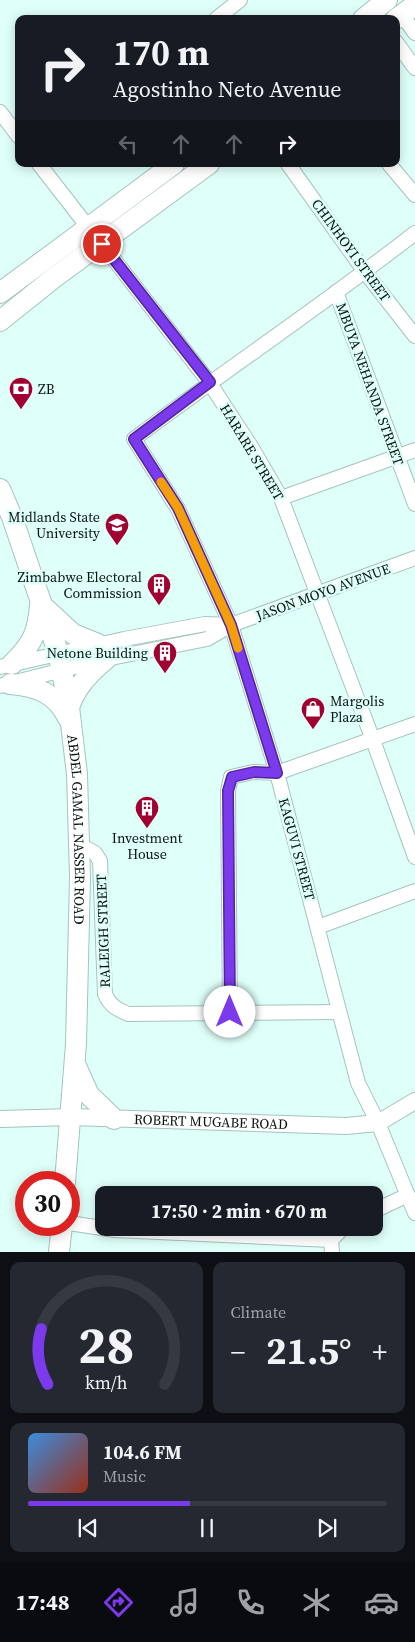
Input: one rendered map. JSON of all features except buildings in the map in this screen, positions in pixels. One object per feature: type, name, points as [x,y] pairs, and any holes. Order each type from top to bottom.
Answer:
[{"type":"highway","points":[[368,15],[385,1]]},
{"type":"highway","points":[[0,293],[170,167]]},
{"type":"highway","points":[[0,321],[55,277],[204,167]]},
{"type":"highway","name":"ABDEL GAMAL NASSER ROAD","points":[[0,489],[60,662],[70,716],[77,774],[80,845],[75,1061],[66,1171]]},
{"type":"highway","points":[[41,603],[73,634],[102,651],[74,694],[70,716]]},
{"type":"highway","points":[[41,603],[38,628],[27,650],[5,675],[51,696],[70,716]]},
{"type":"highway","points":[[75,1061],[89,1095],[114,1120]]},
{"type":"highway","points":[[60,1252],[61,1236]]},
{"type":"main road","name":"ROBERT MUGABE ROAD","points":[[0,1119],[71,1117],[323,1127],[358,1126],[378,1122],[415,1100]]},
{"type":"street","points":[[221,15],[240,0]]},
{"type":"street","points":[[404,13],[415,33]]},
{"type":"street","points":[[400,47],[415,68]]},
{"type":"street","points":[[0,112],[15,132]]},
{"type":"street","points":[[41,167],[88,227]]},
{"type":"street","name":"CHINHOYI STREET","points":[[290,167],[365,272],[415,336]]},
{"type":"street","points":[[391,167],[415,196]]},
{"type":"street","points":[[210,382],[365,272],[415,233]]},
{"type":"street","name":"HARARE STREET","points":[[102,244],[210,382],[281,498],[373,740],[415,858]]},
{"type":"street","name":"MBUYA NEHANDA STREET","points":[[336,292],[415,504]]},
{"type":"street","name":"KAGUVI STREET","points":[[210,382],[134,439],[178,508],[231,625],[277,773],[358,1083],[378,1122],[415,1213]]},
{"type":"street","points":[[281,498],[415,450]]},
{"type":"street","name":"JASON MOYO AVENUE","points":[[60,662],[102,651],[207,639],[231,625],[415,558]]},
{"type":"street","name":"JASON MOYO AVENUE","points":[[60,662],[102,651]]},
{"type":"street","points":[[5,675],[60,662]]},
{"type":"street","points":[[5,675],[60,662]]},
{"type":"street","points":[[230,1012],[228,791],[232,777],[254,772],[277,773],[415,724]]},
{"type":"street","name":"RALEIGH STREET","points":[[80,845],[95,853],[100,861],[104,994],[108,1002],[115,1008],[128,1014],[339,1012]]},
{"type":"street","points":[[318,927],[415,891]]},
{"type":"street","points":[[383,1207],[408,1195]]},
{"type":"street","points":[[80,1225],[115,1230],[331,1246]]},
{"type":"slow traffic","points":[[161,482],[178,508],[231,625],[238,648]]},
{"type":"place","name":"ZB","points":[[21,410]]},
{"type":"place","name":"Midlands State University","points":[[117,546]]},
{"type":"place","name":"Zimbabwe Electoral Commission","points":[[159,606]]},
{"type":"place","name":"Netone Building","points":[[165,674]]},
{"type":"place","name":"Margolis Plaza","points":[[313,730]]},
{"type":"place","name":"Investment House","points":[[147,829]]},
{"type":"route","points":[[102,244],[210,382],[134,439],[178,508],[231,625],[277,773],[254,772],[232,777],[228,791],[230,1012]]}]
